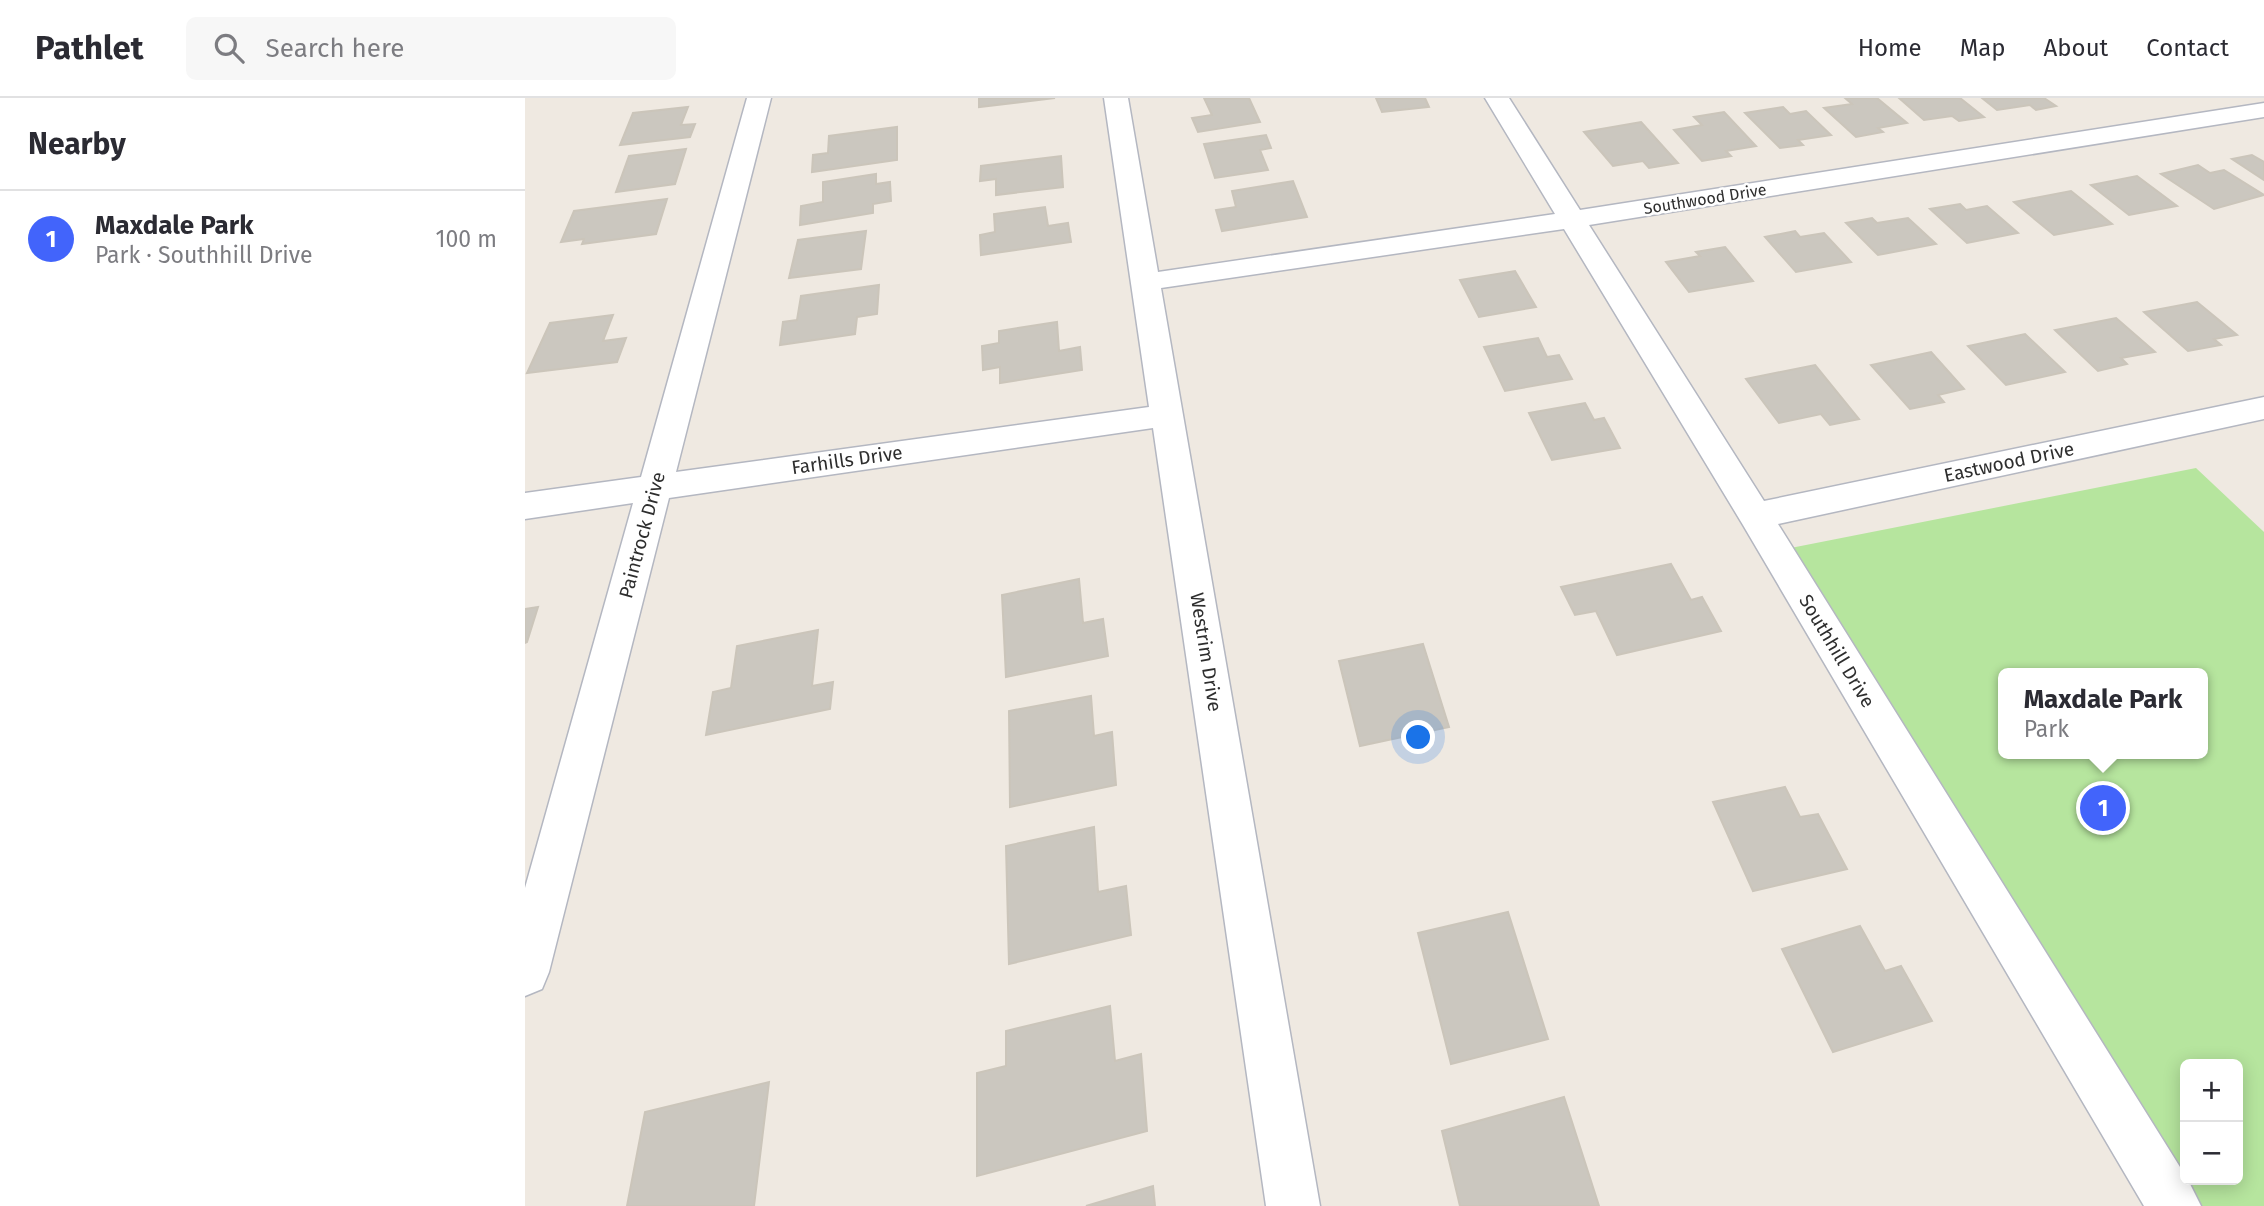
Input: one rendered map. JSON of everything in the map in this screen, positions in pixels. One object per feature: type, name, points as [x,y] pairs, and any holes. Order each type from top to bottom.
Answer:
[{"type":"street","name":"Paintrock Drive","points":[[525,972],[759,98]]},
{"type":"street","name":"Westrim Drive","points":[[1116,98],[1293,1206]]},
{"type":"street","name":"Southhill Drive","points":[[1497,98],[1755,516],[2174,1206]]},
{"type":"street","name":"Southwood Drive","points":[[1145,282],[1570,220],[2264,110]]},
{"type":"street","name":"Eastwood Drive","points":[[1755,516],[2264,408]]},
{"type":"street","name":"Farhills Drive","points":[[525,506],[1168,415]]},
{"type":"green space","points":[[2196,468],[2264,532],[2264,1206],[2199,1206],[2185,1185],[2243,1185],[2243,1059],[2180,1059],[2180,1177],[1776,551]]},
{"type":"building","points":[[979,98],[1055,98],[979,107]]},
{"type":"building","points":[[1204,98],[1249,98],[1260,122],[1198,132],[1192,118],[1212,115]]},
{"type":"building","points":[[1376,98],[1425,98],[1429,107],[1382,112]]},
{"type":"building","points":[[1845,98],[1877,98],[1907,123],[1878,128],[1883,132],[1856,137],[1824,108],[1852,104]]},
{"type":"building","points":[[1899,98],[1960,98],[1984,117],[1959,121],[1952,116],[1924,120]]},
{"type":"building","points":[[1982,98],[2044,98],[2056,106],[2036,110],[2030,105],[1997,110]]},
{"type":"building","points":[[688,107],[681,125],[695,124],[690,137],[620,145],[633,113]]},
{"type":"building","points":[[1783,107],[1790,114],[1806,111],[1831,135],[1798,140],[1803,145],[1780,148],[1745,113]]},
{"type":"building","points":[[1724,112],[1756,146],[1726,151],[1731,156],[1702,161],[1674,130],[1702,125],[1694,117]]},
{"type":"building","points":[[1641,122],[1678,163],[1649,168],[1643,161],[1613,166],[1584,132]]},
{"type":"building","points":[[897,127],[897,160],[812,172],[813,155],[828,153],[829,136]]},
{"type":"building","points":[[1266,135],[1271,148],[1260,150],[1268,170],[1215,178],[1204,144]]},
{"type":"building","points":[[686,149],[675,184],[616,192],[629,156]]},
{"type":"building","points":[[2252,155],[2264,162],[2264,180],[2232,159]]},
{"type":"building","points":[[1061,156],[1063,187],[996,195],[996,179],[980,181],[981,166]]},
{"type":"building","points":[[2198,165],[2210,173],[2224,170],[2264,195],[2214,209],[2161,174]]},
{"type":"building","points":[[876,174],[876,184],[890,182],[891,201],[873,204],[873,213],[800,225],[801,206],[823,202],[823,182]]},
{"type":"building","points":[[2137,176],[2177,206],[2129,215],[2091,185]]},
{"type":"building","points":[[1293,181],[1307,217],[1222,231],[1216,210],[1236,207],[1232,191]]},
{"type":"building","points":[[2071,191],[2112,224],[2054,235],[2014,202]]},
{"type":"building","points":[[667,199],[656,234],[582,244],[584,239],[561,242],[574,211]]},
{"type":"building","points":[[1960,204],[1966,210],[1987,206],[2018,233],[1967,243],[1930,209]]},
{"type":"building","points":[[1045,207],[1048,226],[1068,223],[1071,242],[981,255],[980,235],[995,232],[994,214]]},
{"type":"building","points":[[1872,218],[1877,223],[1908,218],[1936,244],[1878,255],[1846,223]]},
{"type":"building","points":[[866,231],[861,269],[789,278],[798,240]]},
{"type":"building","points":[[1795,231],[1800,237],[1824,233],[1851,262],[1796,272],[1765,237]]},
{"type":"building","points":[[1725,247],[1753,281],[1689,292],[1666,262],[1700,256],[1696,252]]},
{"type":"building","points":[[1515,271],[1536,307],[1479,317],[1460,280]]},
{"type":"building","points":[[879,285],[877,314],[857,317],[855,334],[780,345],[783,322],[797,320],[801,296]]},
{"type":"building","points":[[2197,302],[2237,335],[2214,339],[2221,345],[2188,351],[2144,312]]},
{"type":"building","points":[[613,315],[603,341],[626,338],[617,362],[527,373],[550,323]]},
{"type":"building","points":[[2116,318],[2155,352],[2121,358],[2127,364],[2098,371],[2055,330]]},
{"type":"building","points":[[1057,322],[1059,351],[1080,347],[1082,370],[1000,383],[1000,367],[983,370],[982,346],[999,343],[999,331]]},
{"type":"building","points":[[2025,334],[2065,372],[2006,385],[1968,346]]},
{"type":"building","points":[[1538,338],[1547,357],[1559,355],[1572,379],[1505,391],[1484,347]]},
{"type":"building","points":[[1931,352],[1964,389],[1938,395],[1944,402],[1910,409],[1871,365]]},
{"type":"building","points":[[1815,365],[1859,419],[1830,425],[1821,414],[1779,423],[1746,379]]},
{"type":"building","points":[[1585,403],[1594,420],[1604,418],[1620,448],[1552,460],[1529,413]]},
{"type":"building","points":[[1671,564],[1691,600],[1702,597],[1721,631],[1617,655],[1596,611],[1575,615],[1561,587]]},
{"type":"building","points":[[1079,579],[1083,623],[1103,619],[1108,656],[1006,677],[1002,595]]},
{"type":"building","points":[[538,607],[527,642],[525,643],[525,609]]},
{"type":"building","points":[[818,630],[812,686],[833,682],[830,709],[706,735],[713,692],[731,688],[737,646]]},
{"type":"building","points":[[1423,644],[1449,727],[1360,746],[1339,661]]},
{"type":"building","points":[[1091,696],[1094,736],[1112,732],[1116,785],[1010,807],[1009,711]]},
{"type":"building","points":[[1785,787],[1800,817],[1818,814],[1847,869],[1753,891],[1713,802]]},
{"type":"building","points":[[1094,827],[1098,892],[1126,886],[1131,935],[1009,964],[1006,846]]},
{"type":"building","points":[[1508,912],[1548,1039],[1451,1064],[1418,933]]},
{"type":"building","points":[[1860,926],[1885,971],[1901,966],[1932,1021],[1833,1052],[1782,949]]},
{"type":"building","points":[[1110,1006],[1115,1061],[1141,1054],[1147,1131],[977,1176],[977,1073],[1006,1066],[1006,1031]]},
{"type":"building","points":[[769,1082],[754,1206],[627,1206],[645,1112]]},
{"type":"building","points":[[1564,1097],[1599,1206],[1460,1206],[1442,1131]]},
{"type":"building","points":[[1153,1186],[1155,1206],[1086,1206]]},
{"type":"place","name":"Maxdale Park","points":[[2103,808]]}]
